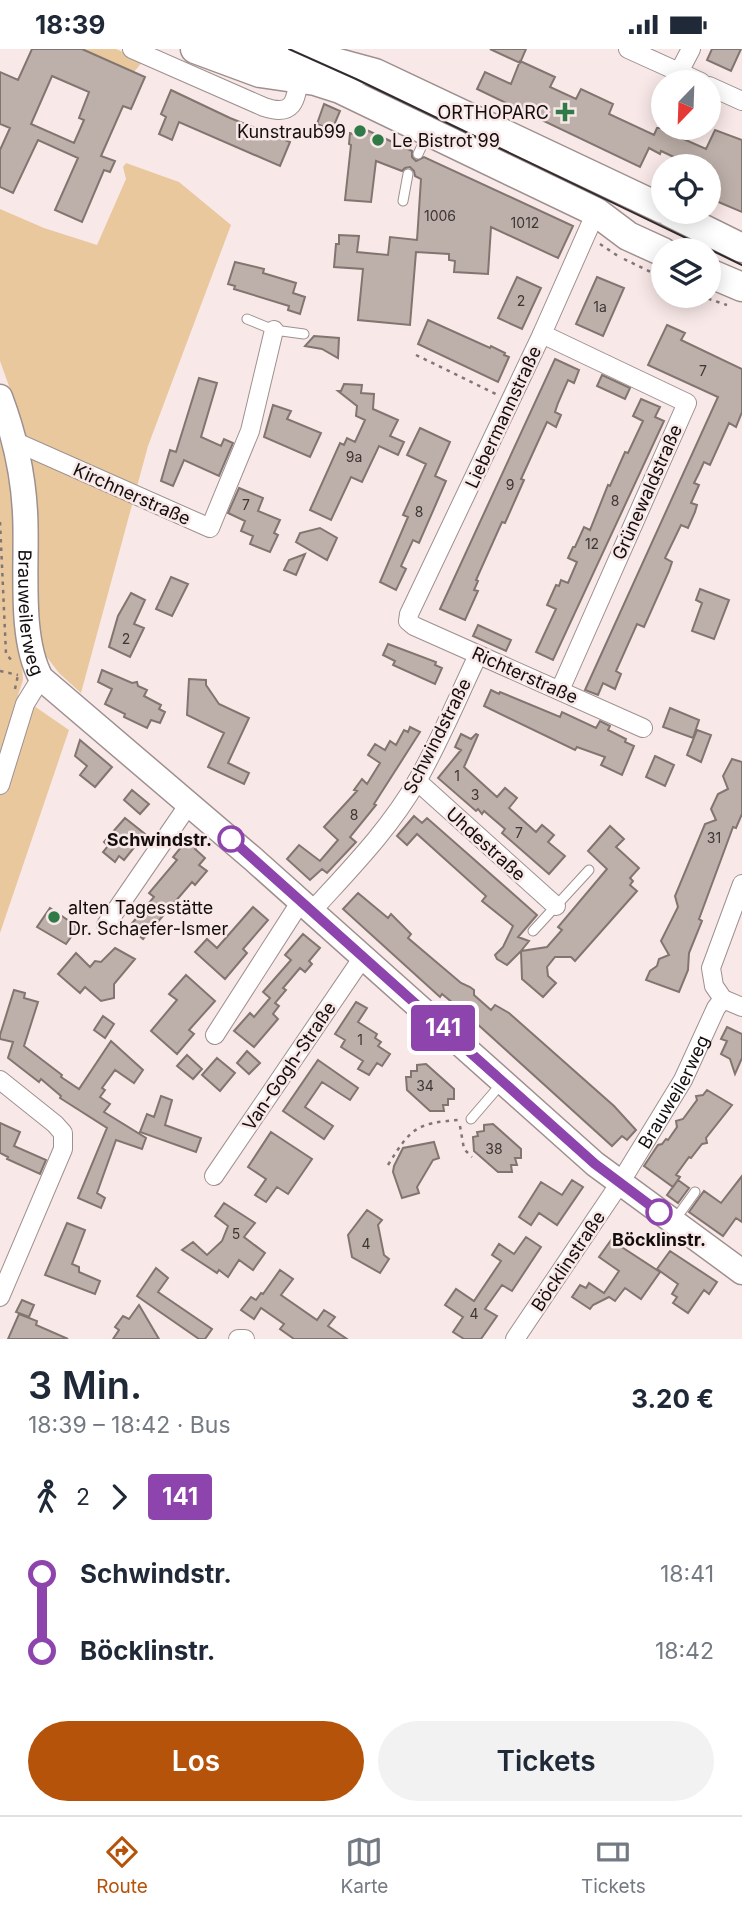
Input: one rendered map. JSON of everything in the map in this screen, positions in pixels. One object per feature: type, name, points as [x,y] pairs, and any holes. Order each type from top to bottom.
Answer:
[{"type":"main road","points":[[195,49],[260,73],[290,58]]},
{"type":"main road","points":[[236,49],[357,66],[651,203]]},
{"type":"main road","points":[[290,58],[315,81],[340,89],[423,144],[596,212],[628,236],[651,247]]},
{"type":"main road","points":[[689,224],[728,247]]},
{"type":"main road","points":[[721,283],[737,297]]},
{"type":"street","points":[[132,49],[275,111],[283,112],[290,106],[290,58]]},
{"type":"street","points":[[628,49],[675,70]]},
{"type":"street","points":[[680,70],[691,49]]},
{"type":"street","points":[[721,91],[742,101]]},
{"type":"street","name":"Liebermannstraße","points":[[408,621],[596,212]]},
{"type":"street","name":"Kirchnerstraße","points":[[16,442],[210,528],[250,431],[274,330]]},
{"type":"street","name":"Grünewaldstraße","points":[[542,334],[687,403],[560,690]]},
{"type":"street","name":"Brauweilerweg","points":[[0,397],[16,442],[25,511],[28,631],[31,659],[41,678],[306,906],[595,1164],[673,1222],[740,1266]]},
{"type":"street","name":"Richterstraße","points":[[408,621],[643,728]]},
{"type":"street","name":"Schwindstraße","points":[[306,906],[370,847],[397,813],[417,781],[478,655]]},
{"type":"street","points":[[0,785],[25,704],[41,678]]},
{"type":"street","name":"Uhdestraße","points":[[417,781],[556,906]]},
{"type":"street","points":[[106,925],[189,804]]},
{"type":"street","points":[[742,884],[711,968],[714,986],[723,999],[742,1007]]},
{"type":"street","points":[[215,1035],[306,906]]},
{"type":"street","name":"Van-Gogh-Straße","points":[[214,1176],[363,957]]},
{"type":"street","name":"Brauweilerweg","points":[[620,1183],[683,1080],[716,1008],[723,999]]},
{"type":"street","points":[[0,1080],[63,1133],[63,1149],[0,1297]]},
{"type":"street","name":"Böcklinstraße","points":[[515,1339],[620,1183]]},
{"type":"lane","points":[[403,201],[408,174]]},
{"type":"lane","points":[[247,319],[274,330],[304,334]]},
{"type":"lane","points":[[533,931],[589,870]]},
{"type":"lane","points":[[471,1119],[503,1082]]},
{"type":"lane","points":[[673,1222],[695,1192]]},
{"type":"path","points":[[416,355],[510,401]]},
{"type":"path","points":[[388,1165],[403,1141],[414,1130],[428,1122],[459,1120]]},
{"type":"shaded area","points":[[82,49],[116,49],[143,61],[134,72]]},
{"type":"shaded area","points":[[126,163],[179,182],[231,225],[148,446],[81,693],[59,673],[46,656],[39,632],[36,488],[24,428],[0,361],[0,209],[44,228],[97,245],[126,179],[123,167]]},
{"type":"shaded area","points":[[0,423],[8,444],[23,680],[18,695],[69,730],[0,933]]},
{"type":"building","points":[[32,49],[82,49],[145,77],[131,109],[123,106],[101,156],[115,161],[110,172],[104,170],[82,222],[55,210],[78,158],[38,140],[13,193],[0,187],[0,150],[10,128],[0,124],[0,72],[18,80]],"holes":[[[52,76],[89,92],[79,118],[84,120],[74,143],[31,124]]]},
{"type":"building","points":[[490,49],[526,49],[520,63]]},
{"type":"building","points":[[712,49],[741,49],[731,71],[707,60]]},
{"type":"building","points":[[520,61],[555,77],[550,87],[576,99],[581,89],[613,104],[609,114],[651,134],[651,140],[686,140],[706,149],[710,140],[721,140],[721,132],[742,140],[742,212],[721,203],[721,154],[667,154],[661,151],[660,154],[649,148],[640,167],[477,89],[485,72],[511,84]]},
{"type":"building","points":[[171,90],[290,142],[280,166],[179,122],[172,140],[159,134],[166,117],[161,114]]},
{"type":"building","points":[[324,104],[340,111],[332,130],[317,124]]},
{"type":"building","points":[[360,127],[412,151],[412,157],[416,161],[424,157],[573,226],[558,258],[491,227],[488,274],[454,272],[455,261],[449,260],[449,254],[416,252],[410,325],[358,320],[363,269],[334,267],[339,235],[359,236],[357,252],[388,255],[390,237],[417,240],[421,179],[415,176],[410,167],[402,171],[376,161],[371,202],[345,200],[350,133],[356,135]]},
{"type":"building","points":[[235,262],[264,269],[263,273],[296,283],[293,293],[305,297],[300,314],[288,310],[289,306],[234,289],[235,286],[228,284]]},
{"type":"building","points":[[517,277],[541,288],[522,329],[498,318]]},
{"type":"building","points":[[597,277],[624,288],[603,336],[576,324]]},
{"type":"building","points":[[428,320],[505,353],[504,355],[509,357],[498,382],[418,344]]},
{"type":"building","points":[[667,325],[685,333],[681,340],[742,369],[742,412],[736,427],[729,423],[710,465],[704,462],[694,483],[699,485],[691,503],[697,505],[695,512],[688,528],[681,525],[665,558],[672,562],[669,571],[644,627],[637,624],[616,671],[621,674],[615,689],[603,683],[598,695],[585,690],[718,397],[648,365]]},
{"type":"building","points":[[314,336],[339,338],[338,358],[322,349],[305,346]]},
{"type":"building","points":[[555,359],[579,370],[574,383],[568,380],[558,403],[555,412],[561,415],[556,427],[547,422],[521,479],[524,480],[505,523],[502,522],[476,580],[478,581],[474,590],[478,591],[465,620],[440,609]]},
{"type":"building","points":[[602,375],[630,388],[625,399],[597,386]]},
{"type":"building","points":[[199,378],[217,383],[201,437],[221,446],[224,439],[233,443],[219,476],[184,460],[173,486],[161,481],[170,450],[176,452]]},
{"type":"building","points":[[344,384],[362,385],[361,393],[374,394],[373,409],[398,420],[390,436],[404,442],[398,455],[379,446],[362,482],[351,477],[331,520],[310,510],[340,443],[344,445],[347,438],[355,442],[365,420],[356,416],[357,406],[338,391],[341,391]]},
{"type":"building","points":[[641,399],[660,407],[655,417],[664,421],[553,660],[536,652],[556,609],[547,605],[556,585],[559,586],[561,580],[568,583],[577,562],[568,558],[573,547],[584,527],[590,530],[608,485],[610,486],[643,421],[633,416]]},
{"type":"building","points":[[273,405],[291,411],[287,419],[321,433],[310,457],[264,437]]},
{"type":"building","points":[[420,428],[450,442],[435,476],[446,481],[419,543],[413,540],[401,566],[406,569],[396,590],[380,582],[408,517],[403,515],[426,464],[407,455]]},
{"type":"building","points":[[239,488],[263,498],[258,511],[280,520],[274,533],[278,535],[270,552],[250,544],[253,536],[241,531],[245,521],[228,513]]},
{"type":"building","points":[[320,528],[337,538],[327,560],[296,542],[300,533]]},
{"type":"building","points":[[305,554],[296,575],[284,570],[289,560]]},
{"type":"building","points":[[171,577],[188,584],[172,616],[156,609]]},
{"type":"building","points":[[700,589],[729,600],[714,639],[692,631],[702,603],[696,600]]},
{"type":"building","points":[[131,593],[145,600],[134,624],[144,628],[130,657],[109,647],[118,616]]},
{"type":"building","points":[[478,625],[511,640],[506,651],[473,636]]},
{"type":"building","points":[[388,644],[436,662],[435,665],[442,668],[435,684],[393,665],[395,661],[383,655]]},
{"type":"building","points":[[102,670],[132,683],[137,682],[138,686],[147,690],[144,696],[161,705],[159,709],[165,712],[160,723],[151,720],[147,728],[105,704],[112,689],[98,682]]},
{"type":"building","points":[[189,679],[206,680],[206,685],[219,704],[249,718],[228,763],[249,773],[244,784],[208,767],[224,733],[187,715]]},
{"type":"building","points":[[491,690],[560,717],[562,712],[596,728],[600,721],[610,726],[608,730],[634,746],[622,775],[601,765],[605,757],[577,747],[575,750],[484,706]]},
{"type":"building","points":[[670,708],[699,720],[693,738],[663,727]]},
{"type":"building","points":[[410,727],[420,732],[374,804],[376,805],[350,837],[356,842],[327,873],[322,869],[310,880],[287,859],[299,845],[320,861],[338,840],[324,827],[357,791],[354,790],[362,779],[367,784],[380,763],[368,755],[375,744],[385,750],[390,741],[396,745],[404,730],[408,732]]},
{"type":"building","points":[[697,730],[711,735],[701,762],[687,755]]},
{"type":"building","points":[[461,734],[471,739],[478,735],[464,767],[497,797],[505,788],[517,798],[509,808],[536,832],[542,825],[554,835],[548,842],[565,856],[549,874],[502,833],[505,829],[484,811],[482,814],[478,809],[476,811],[438,778],[461,750],[455,747]]},
{"type":"building","points":[[80,740],[112,767],[95,787],[80,775],[87,766],[75,756]]},
{"type":"building","points":[[655,756],[674,765],[665,786],[646,777]]},
{"type":"building","points":[[732,759],[742,762],[742,814],[736,828],[733,827],[699,919],[702,921],[689,953],[688,970],[679,992],[646,980],[659,959],[669,955],[661,941],[678,907],[675,896],[705,824],[716,820],[711,809],[718,794],[728,789],[723,776]]},
{"type":"building","points":[[132,790],[149,804],[140,814],[124,800]]},
{"type":"building","points":[[414,816],[422,823],[427,818],[537,915],[518,937],[529,941],[507,965],[495,955],[503,947],[513,926],[482,901],[486,896],[417,834],[407,845],[397,836]]},
{"type":"building","points":[[125,818],[145,834],[124,860],[119,856],[115,862],[103,852],[108,846],[104,842]]},
{"type":"building","points":[[610,826],[624,839],[616,847],[639,868],[630,878],[633,881],[630,885],[637,891],[575,961],[571,957],[555,957],[547,967],[548,976],[556,983],[543,997],[522,979],[521,951],[547,947],[562,930],[558,927],[607,869],[588,851]]},
{"type":"building","points":[[191,835],[200,843],[195,849],[205,858],[199,865],[207,871],[195,885],[192,882],[143,939],[129,927],[154,897],[149,893],[177,860],[173,857]]},
{"type":"building","points":[[358,893],[388,918],[391,914],[411,934],[408,938],[461,983],[474,990],[474,995],[491,1010],[495,1005],[509,1013],[614,1106],[636,1130],[627,1140],[622,1136],[612,1146],[464,1012],[442,994],[440,997],[343,909]]},
{"type":"building","points":[[253,907],[268,920],[243,949],[247,953],[225,979],[195,952],[207,939],[217,948]]},
{"type":"building","name":"alten Tagesstätte Dr. Schaefer-Ismer","points":[[50,908],[78,927],[66,944],[37,927]]},
{"type":"building","points":[[303,934],[320,948],[309,961],[312,964],[305,972],[300,968],[283,988],[286,990],[275,1003],[279,1006],[273,1014],[278,1019],[254,1047],[234,1031],[250,1013],[254,1017],[270,998],[263,992],[291,960],[285,955]]},
{"type":"building","points":[[115,948],[135,959],[114,984],[114,998],[101,1001],[85,987],[80,993],[58,974],[76,953],[90,967],[95,961],[101,962]]},
{"type":"building","points":[[186,975],[215,1001],[189,1030],[194,1034],[177,1054],[151,1031],[177,1000],[169,994]]},
{"type":"building","points":[[14,990],[25,993],[24,998],[38,1002],[24,1046],[79,1089],[111,1041],[143,1070],[134,1083],[115,1070],[102,1088],[105,1090],[100,1097],[110,1104],[104,1112],[146,1138],[142,1149],[116,1140],[97,1193],[105,1198],[101,1208],[78,1198],[107,1128],[60,1098],[61,1096],[41,1079],[39,1082],[8,1058],[13,1042],[0,1039],[0,1035]]},
{"type":"building","points":[[356,1002],[367,1008],[358,1022],[377,1034],[375,1038],[381,1042],[378,1046],[390,1054],[382,1066],[377,1063],[369,1075],[358,1069],[363,1061],[341,1047],[345,1040],[335,1034]]},
{"type":"building","points":[[103,1016],[114,1024],[105,1038],[94,1030]]},
{"type":"building","points":[[727,1027],[742,1034],[742,1058],[735,1074],[730,1059],[721,1054],[727,1041],[721,1039]]},
{"type":"building","points":[[247,1051],[260,1063],[249,1074],[237,1063]]},
{"type":"building","points":[[187,1055],[202,1069],[193,1079],[177,1066]]},
{"type":"building","points":[[217,1058],[235,1073],[220,1091],[202,1075]]},
{"type":"building","points":[[318,1060],[358,1088],[350,1100],[322,1082],[305,1107],[333,1126],[324,1139],[283,1111]]},
{"type":"building","points":[[426,1064],[454,1089],[454,1099],[448,1099],[448,1105],[443,1105],[444,1111],[430,1111],[407,1090],[406,1077],[411,1077],[411,1071],[417,1071],[417,1065]]},
{"type":"building","points":[[707,1090],[732,1105],[706,1138],[707,1143],[702,1144],[691,1158],[689,1157],[676,1175],[680,1177],[673,1187],[644,1166],[658,1145],[668,1140],[677,1127],[676,1121],[683,1119],[697,1100],[696,1096],[703,1095]]},
{"type":"building","points":[[161,1096],[172,1100],[165,1125],[201,1138],[196,1152],[140,1132],[147,1114],[154,1117]]},
{"type":"building","points":[[0,1123],[20,1132],[14,1146],[46,1160],[40,1174],[0,1153]]},
{"type":"building","points":[[493,1124],[521,1149],[521,1158],[515,1158],[517,1165],[511,1165],[512,1172],[498,1172],[474,1151],[473,1137],[478,1136],[477,1132],[484,1131],[484,1125]]},
{"type":"building","points":[[271,1132],[312,1159],[288,1194],[277,1187],[266,1202],[255,1195],[266,1179],[248,1167]]},
{"type":"building","points":[[434,1142],[439,1158],[433,1160],[417,1187],[419,1193],[402,1198],[393,1172],[403,1148]]},
{"type":"building","points":[[742,1176],[742,1222],[736,1218],[723,1236],[689,1212],[704,1191],[721,1203]]},
{"type":"building","points":[[572,1180],[583,1187],[557,1225],[539,1213],[531,1225],[519,1217],[541,1182],[562,1195]]},
{"type":"building","points":[[678,1180],[689,1188],[678,1203],[667,1195]]},
{"type":"building","points":[[224,1203],[255,1223],[244,1237],[265,1253],[253,1270],[239,1260],[228,1277],[219,1270],[217,1273],[182,1250],[193,1242],[207,1255],[222,1241],[228,1226],[215,1216]]},
{"type":"building","points":[[367,1210],[382,1220],[378,1225],[384,1255],[389,1259],[380,1273],[352,1257],[348,1235]]},
{"type":"building","points":[[67,1223],[85,1230],[72,1264],[79,1267],[79,1272],[100,1281],[95,1294],[45,1275]]},
{"type":"building","points":[[526,1237],[541,1247],[512,1291],[502,1285],[485,1309],[497,1316],[481,1339],[464,1339],[453,1332],[463,1317],[445,1305],[456,1289],[474,1301],[501,1261],[492,1255],[499,1244],[514,1254]]},
{"type":"building","points":[[611,1240],[660,1272],[641,1299],[625,1288],[615,1301],[609,1297],[590,1309],[572,1297],[580,1285],[586,1288],[589,1283],[604,1293],[619,1271],[599,1257]]},
{"type":"building","points":[[670,1251],[717,1282],[709,1294],[704,1290],[688,1313],[673,1303],[677,1297],[672,1294],[678,1284],[657,1269]]},
{"type":"building","points":[[156,1268],[168,1278],[158,1292],[212,1329],[205,1339],[199,1339],[137,1296]]},
{"type":"building","points":[[280,1270],[293,1279],[281,1295],[317,1320],[324,1310],[335,1317],[328,1326],[347,1339],[294,1339],[280,1329],[284,1324],[261,1308],[254,1319],[241,1310],[251,1297],[256,1300],[263,1294]]},
{"type":"building","points":[[22,1300],[34,1305],[29,1317],[16,1312]]},
{"type":"building","points":[[139,1305],[159,1339],[113,1339],[119,1330],[115,1327],[123,1316],[129,1319]]},
{"type":"building","points":[[19,1314],[37,1321],[36,1325],[68,1339],[8,1339]]},
{"type":"tram line","points":[[289,49],[742,265]]},
{"type":"bus line","name":"141","points":[[231,839],[595,1164],[659,1212]]},
{"type":"place","name":"ORTHOPARC","points":[[565,112]]},
{"type":"place","name":"Kunstraub99","points":[[360,131]]},
{"type":"place","name":"Le Bistrot 99","points":[[378,140]]},
{"type":"place","name":"Schwindstr.","points":[[231,839]]},
{"type":"place","name":"alten Tagesstätte Dr. Schaefer-Ismer","points":[[54,917]]},
{"type":"place","name":"Böcklinstr.","points":[[659,1212]]}]
